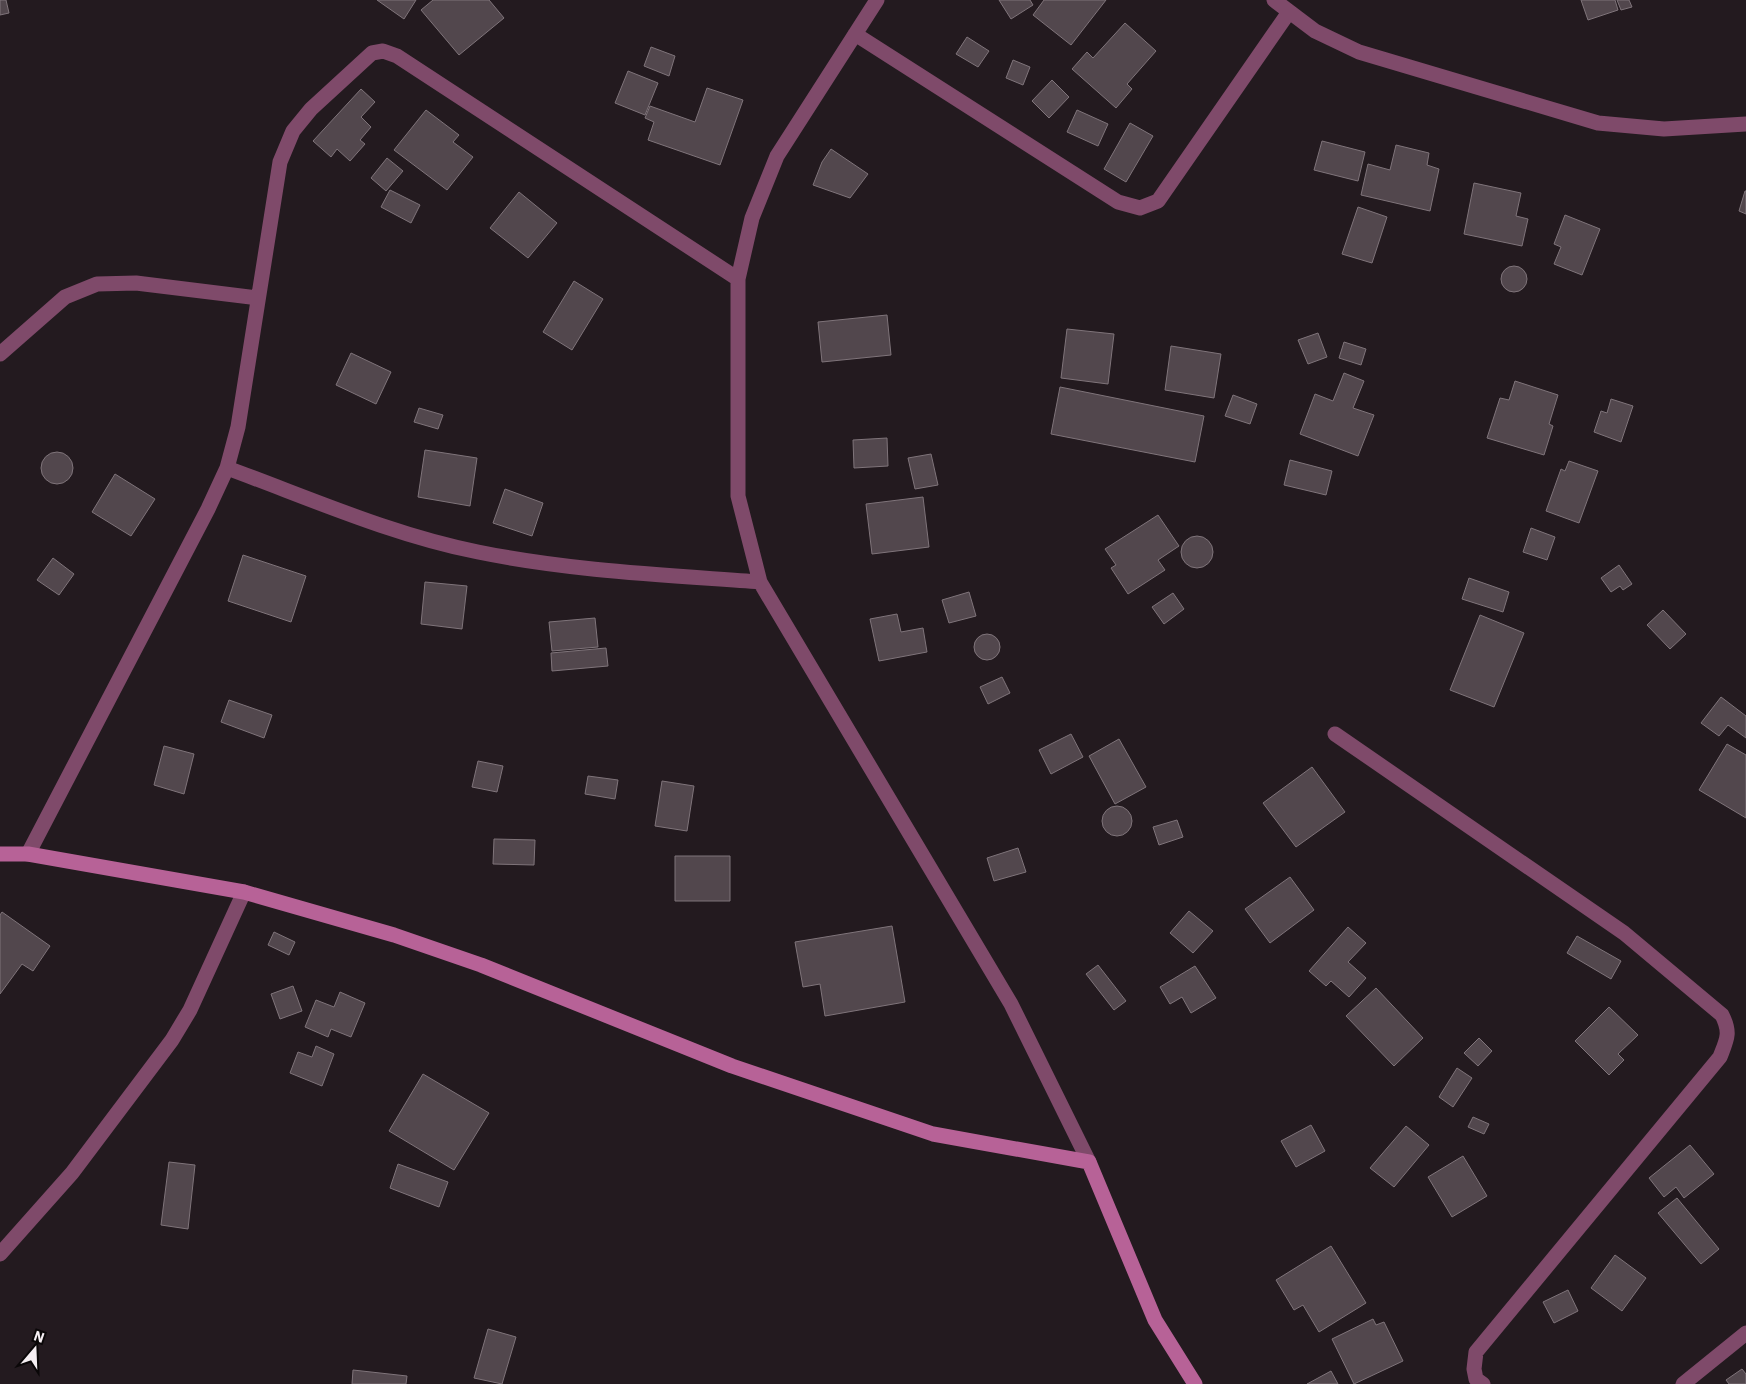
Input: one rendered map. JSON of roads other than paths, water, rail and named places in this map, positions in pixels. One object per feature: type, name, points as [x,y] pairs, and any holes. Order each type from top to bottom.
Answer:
[{"type":"street","points":[[877,0],[777,156],[752,218],[738,279],[738,496],[760,582],[935,881],[1011,1004],[1090,1162],[1154,1320],[1194,1384]]},
{"type":"street","points":[[1274,0],[1314,31],[1359,52],[1598,123],[1664,129],[1746,124]]},
{"type":"street","points":[[855,34],[1118,202],[1140,208],[1158,201],[1289,12]]},
{"type":"street","points":[[28,854],[208,510],[227,468],[238,427],[280,162],[293,131],[311,109],[372,54],[383,51],[397,56],[738,279]]},
{"type":"street","points":[[0,354],[64,297],[97,284],[136,283],[258,298]]},
{"type":"street","points":[[227,468],[414,536],[477,552],[568,567],[760,582]]},
{"type":"street","points":[[1335,734],[1624,933],[1722,1015],[1728,1027],[1727,1039],[1720,1057],[1476,1352],[1474,1369],[1476,1379],[1483,1384]]},
{"type":"street","points":[[0,854],[28,854],[244,892],[394,935],[472,962],[732,1066],[933,1134],[1090,1162]]},
{"type":"street","points":[[0,1254],[72,1173],[172,1040],[190,1010],[244,892]]},
{"type":"street","points":[[1683,1384],[1746,1333]]}]
